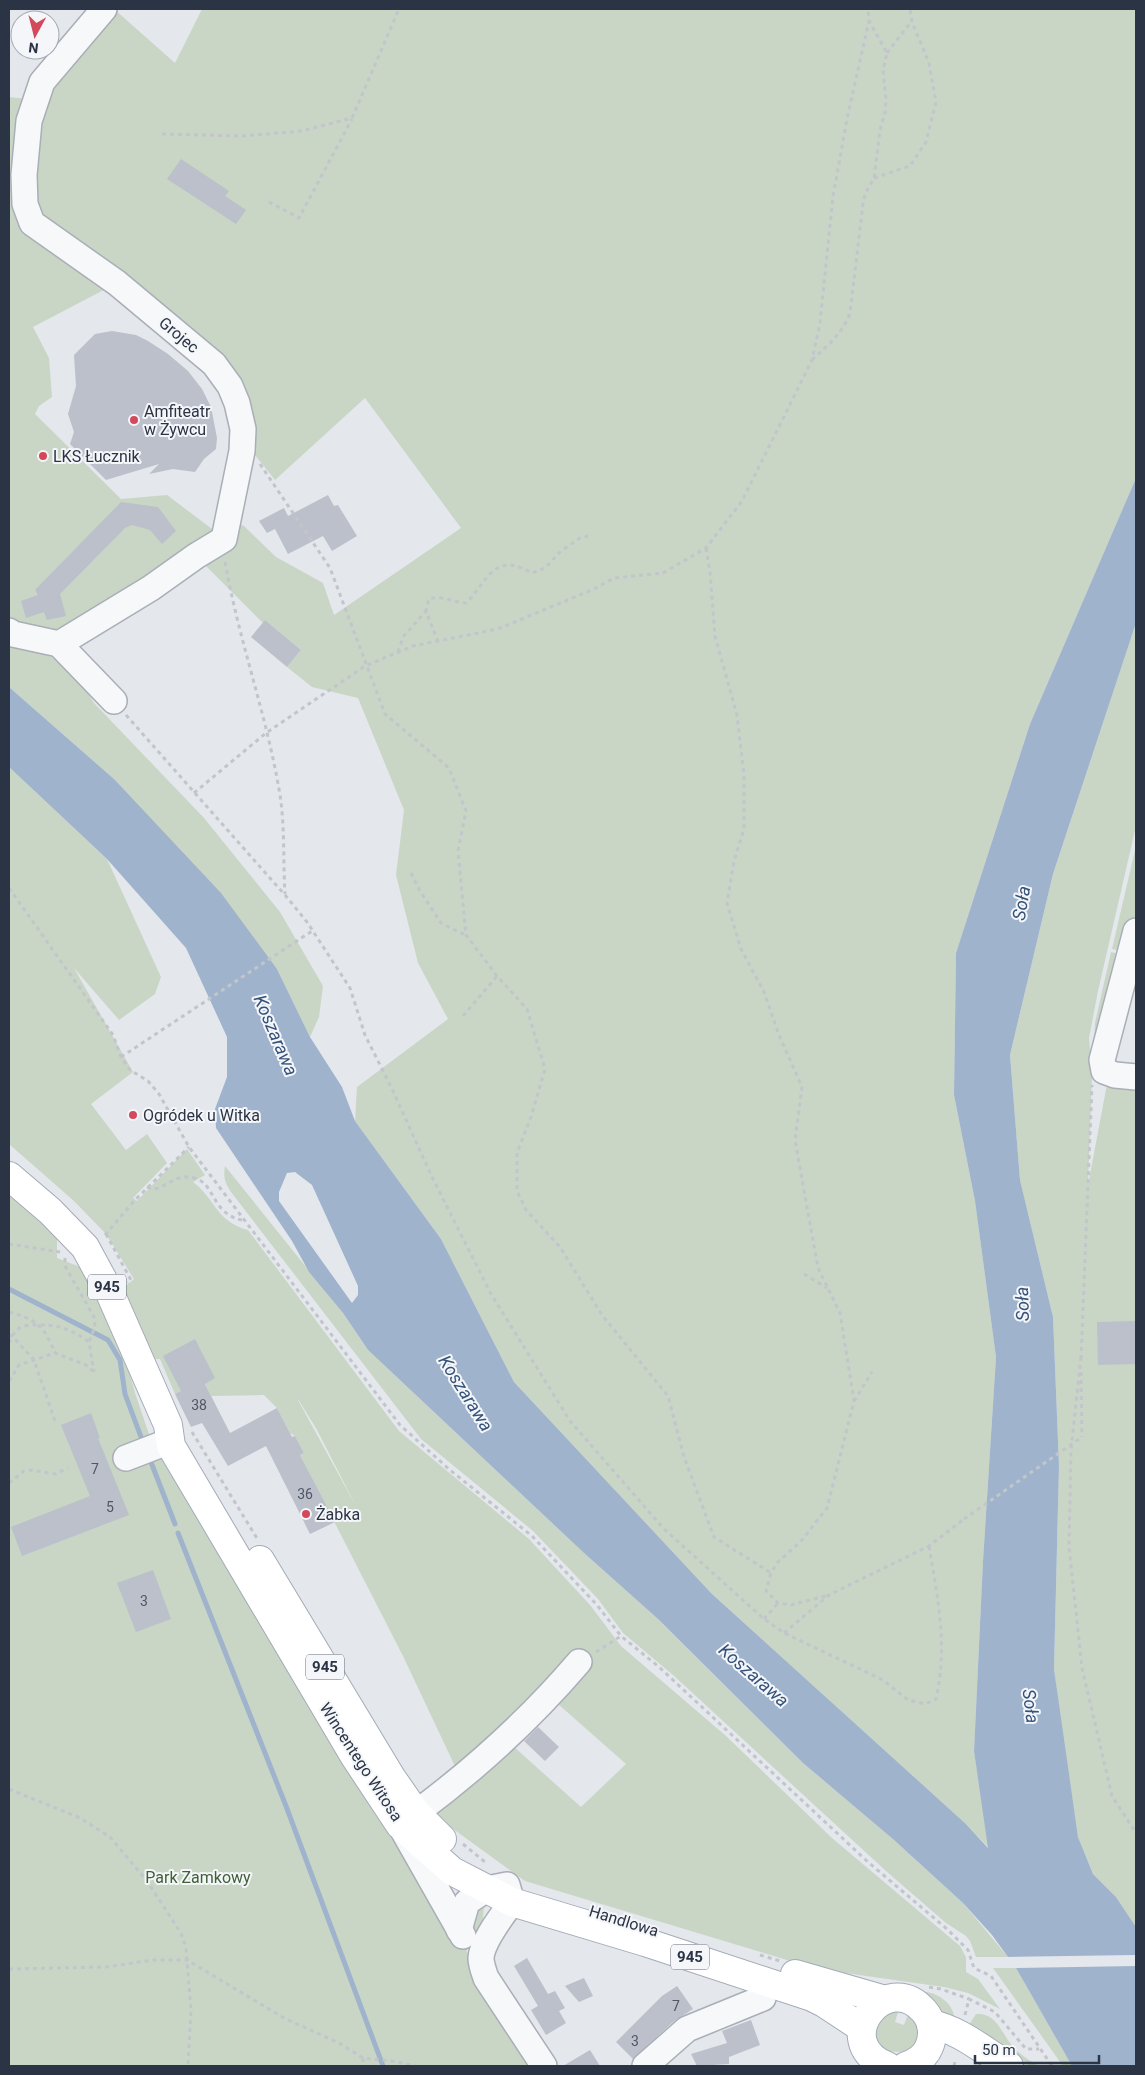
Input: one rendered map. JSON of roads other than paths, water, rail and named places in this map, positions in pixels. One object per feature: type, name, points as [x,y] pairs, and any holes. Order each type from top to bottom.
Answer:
[{"type":"main road","name":"Wincentego Witosa","points":[[9,1176],[56,1217],[84,1247],[110,1293],[158,1441],[188,1443],[391,1777],[408,1819],[452,1871],[499,1885]]},
{"type":"main road","name":"Handlowa","points":[[499,1885],[865,1996],[885,2000]]},
{"type":"main road","name":"Handlowa","points":[[499,1885],[645,1942],[812,1997],[862,2028]]},
{"type":"main road","name":"945","points":[[885,2000],[896,1998],[908,2000],[918,2005],[926,2013],[931,2024]]},
{"type":"main road","points":[[885,2000],[870,2011],[862,2028],[865,2048],[900,2064],[1001,2062]]},
{"type":"main road","points":[[900,2064],[932,2036],[931,2024],[944,2027],[960,2035],[1001,2062]]},
{"type":"street","name":"Grojec","points":[[59,644],[151,588],[224,539],[242,452],[243,429],[238,403],[230,386],[214,364],[117,283],[32,223],[25,204],[24,176],[29,121],[42,82],[104,9]]},
{"type":"street","points":[[9,631],[13,634],[59,644],[114,701]]},
{"type":"street","points":[[1136,931],[1102,1060],[1104,1072],[1136,1078]]},
{"type":"street","points":[[544,2066],[486,1978],[460,1930],[408,1819],[461,1780],[554,1691],[579,1662]]},
{"type":"street","points":[[460,1930],[467,1902],[499,1885]]},
{"type":"street","points":[[486,1978],[481,1958],[496,1925],[499,1885]]},
{"type":"street","points":[[646,2066],[687,2029],[763,1998]]},
{"type":"water","points":[[1136,478],[1136,623],[1053,874],[1010,1055],[1020,1180],[1053,1317],[1059,1466],[1054,1669],[1078,1837],[1093,1874],[1116,1897],[1136,1927],[1136,2066],[1072,2066],[1016,1968],[992,1935],[963,1903],[894,1840],[803,1763],[658,1619],[584,1553],[368,1350],[343,1313],[309,1272],[292,1241],[216,1128],[215,1109],[227,1077],[227,1037],[186,948],[107,859],[9,767],[9,687],[114,779],[221,893],[277,969],[310,1037],[342,1087],[355,1121],[441,1239],[514,1382],[712,1594],[966,1824],[988,1848],[974,1751],[983,1561],[996,1357],[975,1201],[954,1095],[956,953],[1030,724]],"holes":[[[295,1172],[312,1185],[358,1286],[358,1295],[352,1303],[279,1201],[279,1192],[287,1173]]]},
{"type":"waterway","points":[[9,1289],[108,1340],[120,1360],[125,1394],[144,1445]]},
{"type":"waterway","points":[[149,1457],[175,1524]]},
{"type":"waterway","points":[[178,1533],[286,1806],[383,2066]]},
{"type":"place","name":"Amfiteatr w Żywcu","points":[[134,420]]},
{"type":"place","name":"LKS Łucznik","points":[[43,456]]},
{"type":"place","name":"Ogródek u Witka","points":[[133,1115]]},
{"type":"place","name":"Żabka","points":[[306,1514]]},
{"type":"water label","name":"Soła","points":[[1021,903]]},
{"type":"water label","name":"Koszarawa","points":[[276,1035]]},
{"type":"water label","name":"Soła","points":[[1022,1304]]},
{"type":"water label","name":"Koszarawa","points":[[466,1393]]},
{"type":"water label","name":"Koszarawa","points":[[754,1675]]},
{"type":"water label","name":"Soła","points":[[1031,1706]]},
{"type":"park label","name":"Park Zamkowy","points":[[198,1877]]}]
